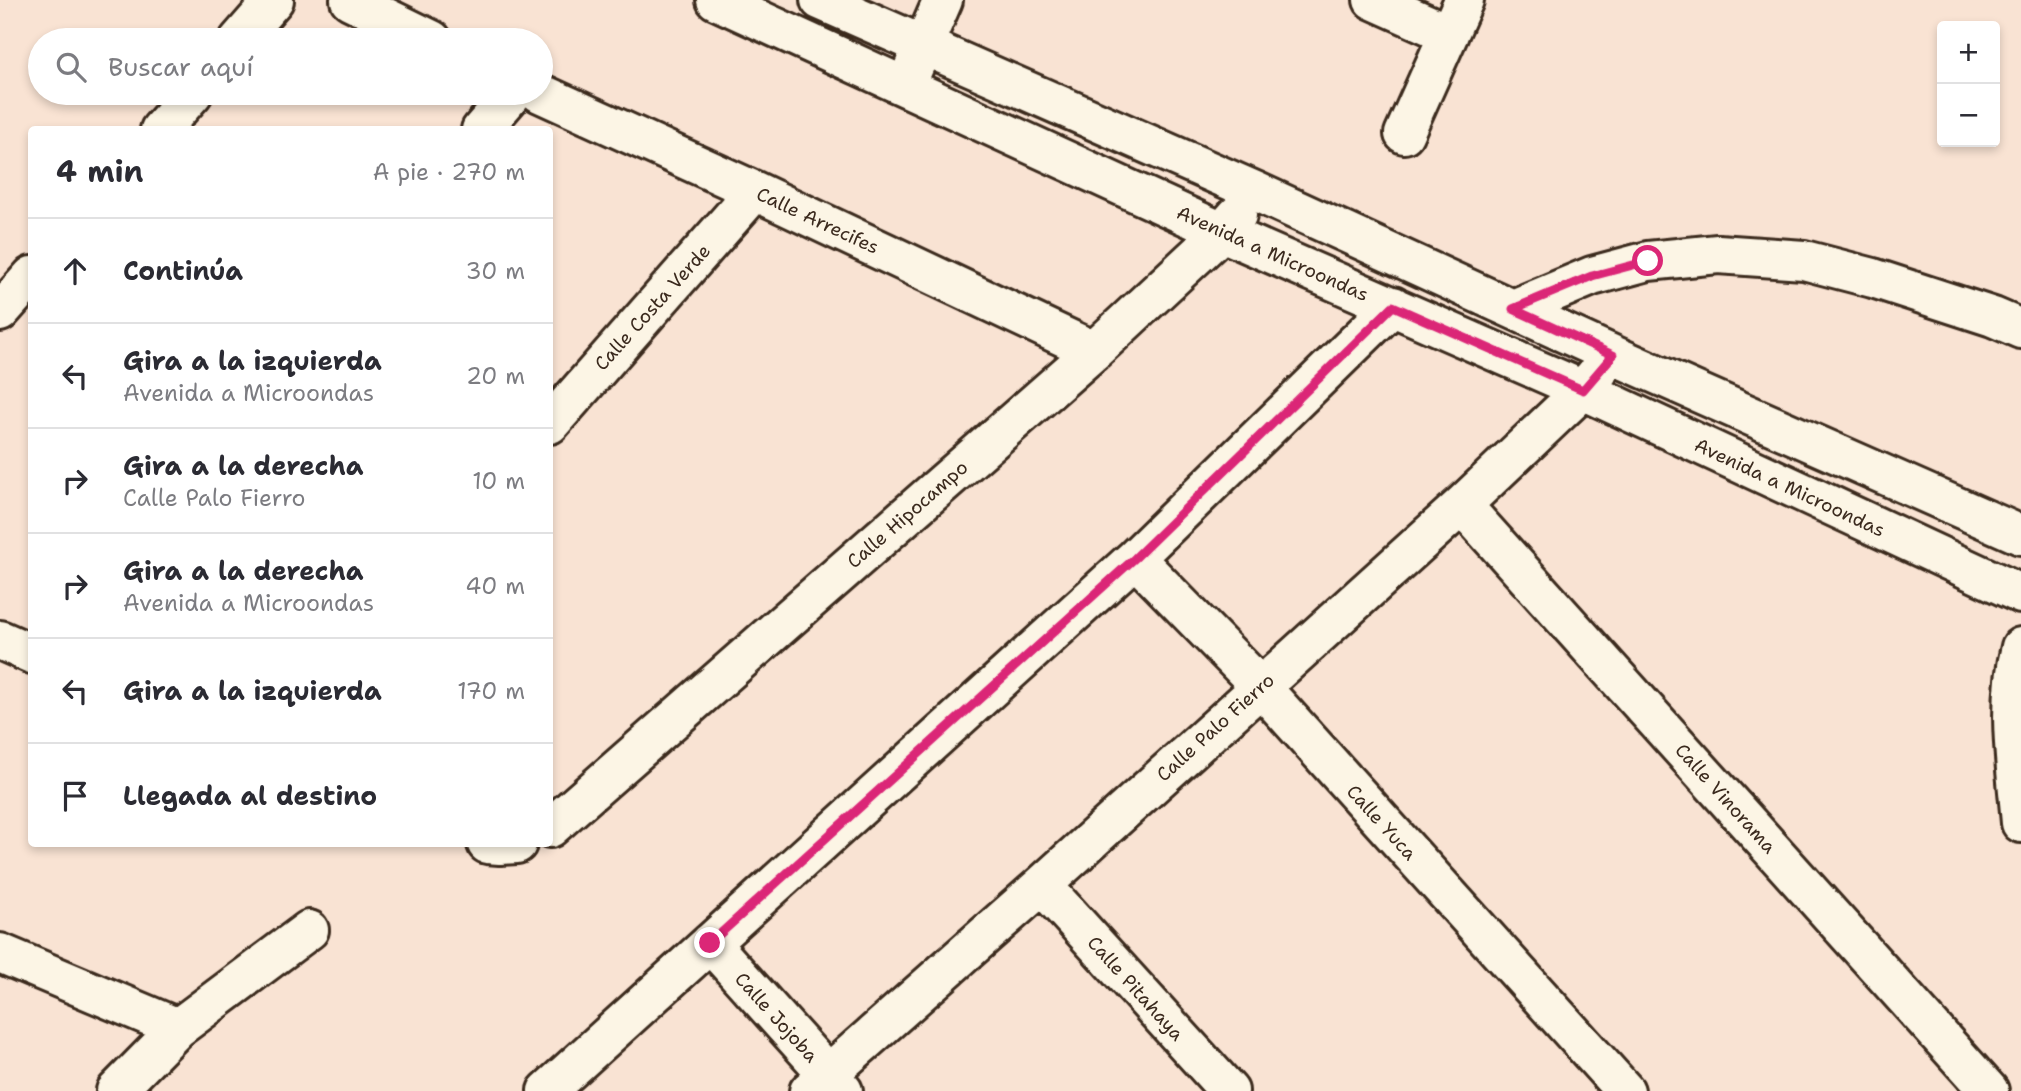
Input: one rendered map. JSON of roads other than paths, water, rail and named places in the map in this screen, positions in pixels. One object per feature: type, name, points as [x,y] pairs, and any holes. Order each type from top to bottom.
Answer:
[{"type":"street","points":[[250,28],[274,0]]},
{"type":"street","points":[[351,0],[408,28]]},
{"type":"street","name":"Avenida a Microondas","points":[[716,0],[1222,232],[1583,390],[2021,594]]},
{"type":"street","points":[[820,0],[1257,192],[1613,355],[2021,535]]},
{"type":"street","points":[[905,86],[943,0]]},
{"type":"street","points":[[1373,0],[1456,17],[1404,134]]},
{"type":"street","name":"Calle Arrecifes","points":[[553,99],[1094,351]]},
{"type":"street","points":[[164,126],[182,105]]},
{"type":"street","points":[[484,126],[503,105]]},
{"type":"street","name":"Calle Costa Verde","points":[[553,421],[755,191]]},
{"type":"street","name":"Calle Hipocampo","points":[[553,825],[1094,351],[1222,232],[1257,192]]},
{"type":"street","points":[[1513,309],[1592,276],[1648,261],[1717,254],[1804,260],[1873,278],[1993,317],[2021,329]]},
{"type":"street","points":[[0,312],[28,280]]},
{"type":"street","points":[[547,1091],[1135,558],[1393,306]]},
{"type":"street","name":"Calle Palo Fierro","points":[[827,1085],[1042,885],[1462,505],[1583,390],[1613,355]]},
{"type":"street","name":"Calle Vinorama","points":[[1462,505],[1989,1091]]},
{"type":"street","name":"Calle Yuca","points":[[1135,558],[1260,686],[1625,1091]]},
{"type":"street","points":[[2021,647],[2013,695],[2013,733],[2021,823]]},
{"type":"street","name":"Calle Pitahaya","points":[[1042,885],[1229,1091]]},
{"type":"street","points":[[116,1091],[178,1028],[309,930]]},
{"type":"street","name":"Calle Jojoba","points":[[710,943],[827,1085]]},
{"type":"street","points":[[0,953],[178,1028]]}]
